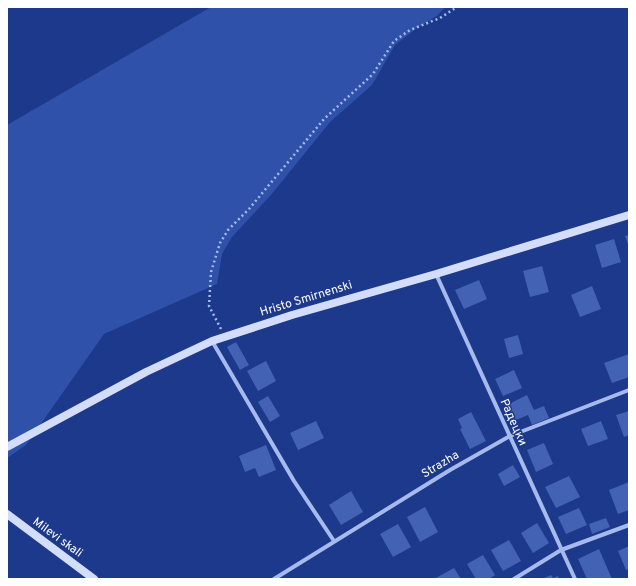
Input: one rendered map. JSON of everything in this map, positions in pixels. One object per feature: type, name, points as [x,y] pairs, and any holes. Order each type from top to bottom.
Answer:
[{"type":"street","name":"Hristo Smirnenski","points":[[7,447],[146,372],[212,340],[629,215]]},
{"type":"street","name":"Радецки","points":[[436,274],[575,579]]},
{"type":"street","points":[[212,340],[294,482],[334,541]]},
{"type":"street","name":"Strazha","points":[[274,579],[450,470],[510,436],[629,390]]},
{"type":"street","name":"Milevi skali","points":[[7,514],[94,579]]},
{"type":"street","points":[[514,579],[562,550],[629,525]]},
{"type":"path","points":[[225,336],[209,306],[209,294],[211,272],[215,256],[220,243],[228,230],[249,209],[324,119],[373,74],[394,42],[410,30],[440,18],[457,7]]},
{"type":"shaded area","points":[[211,7],[445,7],[437,16],[417,28],[395,45],[372,85],[330,122],[271,195],[232,237],[222,254],[217,284],[104,334],[26,445],[7,458],[7,125]]},
{"type":"building","points":[[629,235],[629,247],[625,236]]},
{"type":"building","points":[[614,239],[621,262],[602,268],[595,245]]},
{"type":"building","points":[[542,266],[549,292],[530,297],[523,271]]},
{"type":"building","points":[[479,280],[487,299],[464,309],[455,290]]},
{"type":"building","points":[[592,286],[601,309],[580,317],[571,295]]},
{"type":"building","points":[[518,335],[523,354],[509,358],[504,339]]},
{"type":"building","points":[[236,342],[249,365],[240,370],[227,347]]},
{"type":"building","points":[[629,354],[629,377],[612,383],[604,363]]},
{"type":"building","points":[[266,361],[276,381],[258,391],[247,371]]},
{"type":"building","points":[[514,370],[522,388],[503,396],[495,379]]},
{"type":"building","points":[[527,395],[534,410],[544,406],[549,418],[532,425],[528,415],[514,421],[507,405]]},
{"type":"building","points":[[268,396],[280,416],[270,422],[258,402]]},
{"type":"building","points":[[629,411],[629,435],[624,437],[616,415]]},
{"type":"building","points":[[471,412],[486,441],[470,449],[460,429],[462,428],[458,419]]},
{"type":"building","points":[[316,421],[324,438],[298,450],[290,433]]},
{"type":"building","points":[[601,421],[608,439],[588,446],[581,429]]},
{"type":"building","points":[[544,443],[553,464],[536,472],[527,450]]},
{"type":"building","points":[[266,445],[276,470],[259,477],[255,468],[245,472],[239,456]]},
{"type":"building","points":[[513,465],[520,477],[504,486],[498,474]]},
{"type":"building","points":[[569,476],[580,497],[556,508],[545,487]]},
{"type":"building","points":[[629,482],[629,510],[618,514],[609,490]]},
{"type":"building","points":[[351,491],[363,512],[341,525],[329,505]]},
{"type":"building","points":[[425,507],[438,532],[420,542],[407,517]]},
{"type":"building","points":[[579,508],[587,525],[566,534],[558,517]]},
{"type":"building","points":[[606,518],[610,527],[592,534],[589,524]]},
{"type":"building","points":[[537,523],[549,543],[533,553],[521,533]]},
{"type":"building","points":[[398,524],[411,547],[393,557],[380,534]]},
{"type":"building","points":[[509,540],[521,561],[503,571],[491,550]]},
{"type":"building","points":[[629,546],[629,569],[626,570],[618,551]]},
{"type":"building","points":[[599,549],[612,579],[587,579],[578,559]]},
{"type":"building","points":[[483,555],[495,575],[489,579],[476,579],[467,564]]},
{"type":"building","points":[[454,568],[461,579],[434,579]]},
{"type":"building","points":[[551,575],[553,578],[558,576],[559,579],[542,579]]}]
